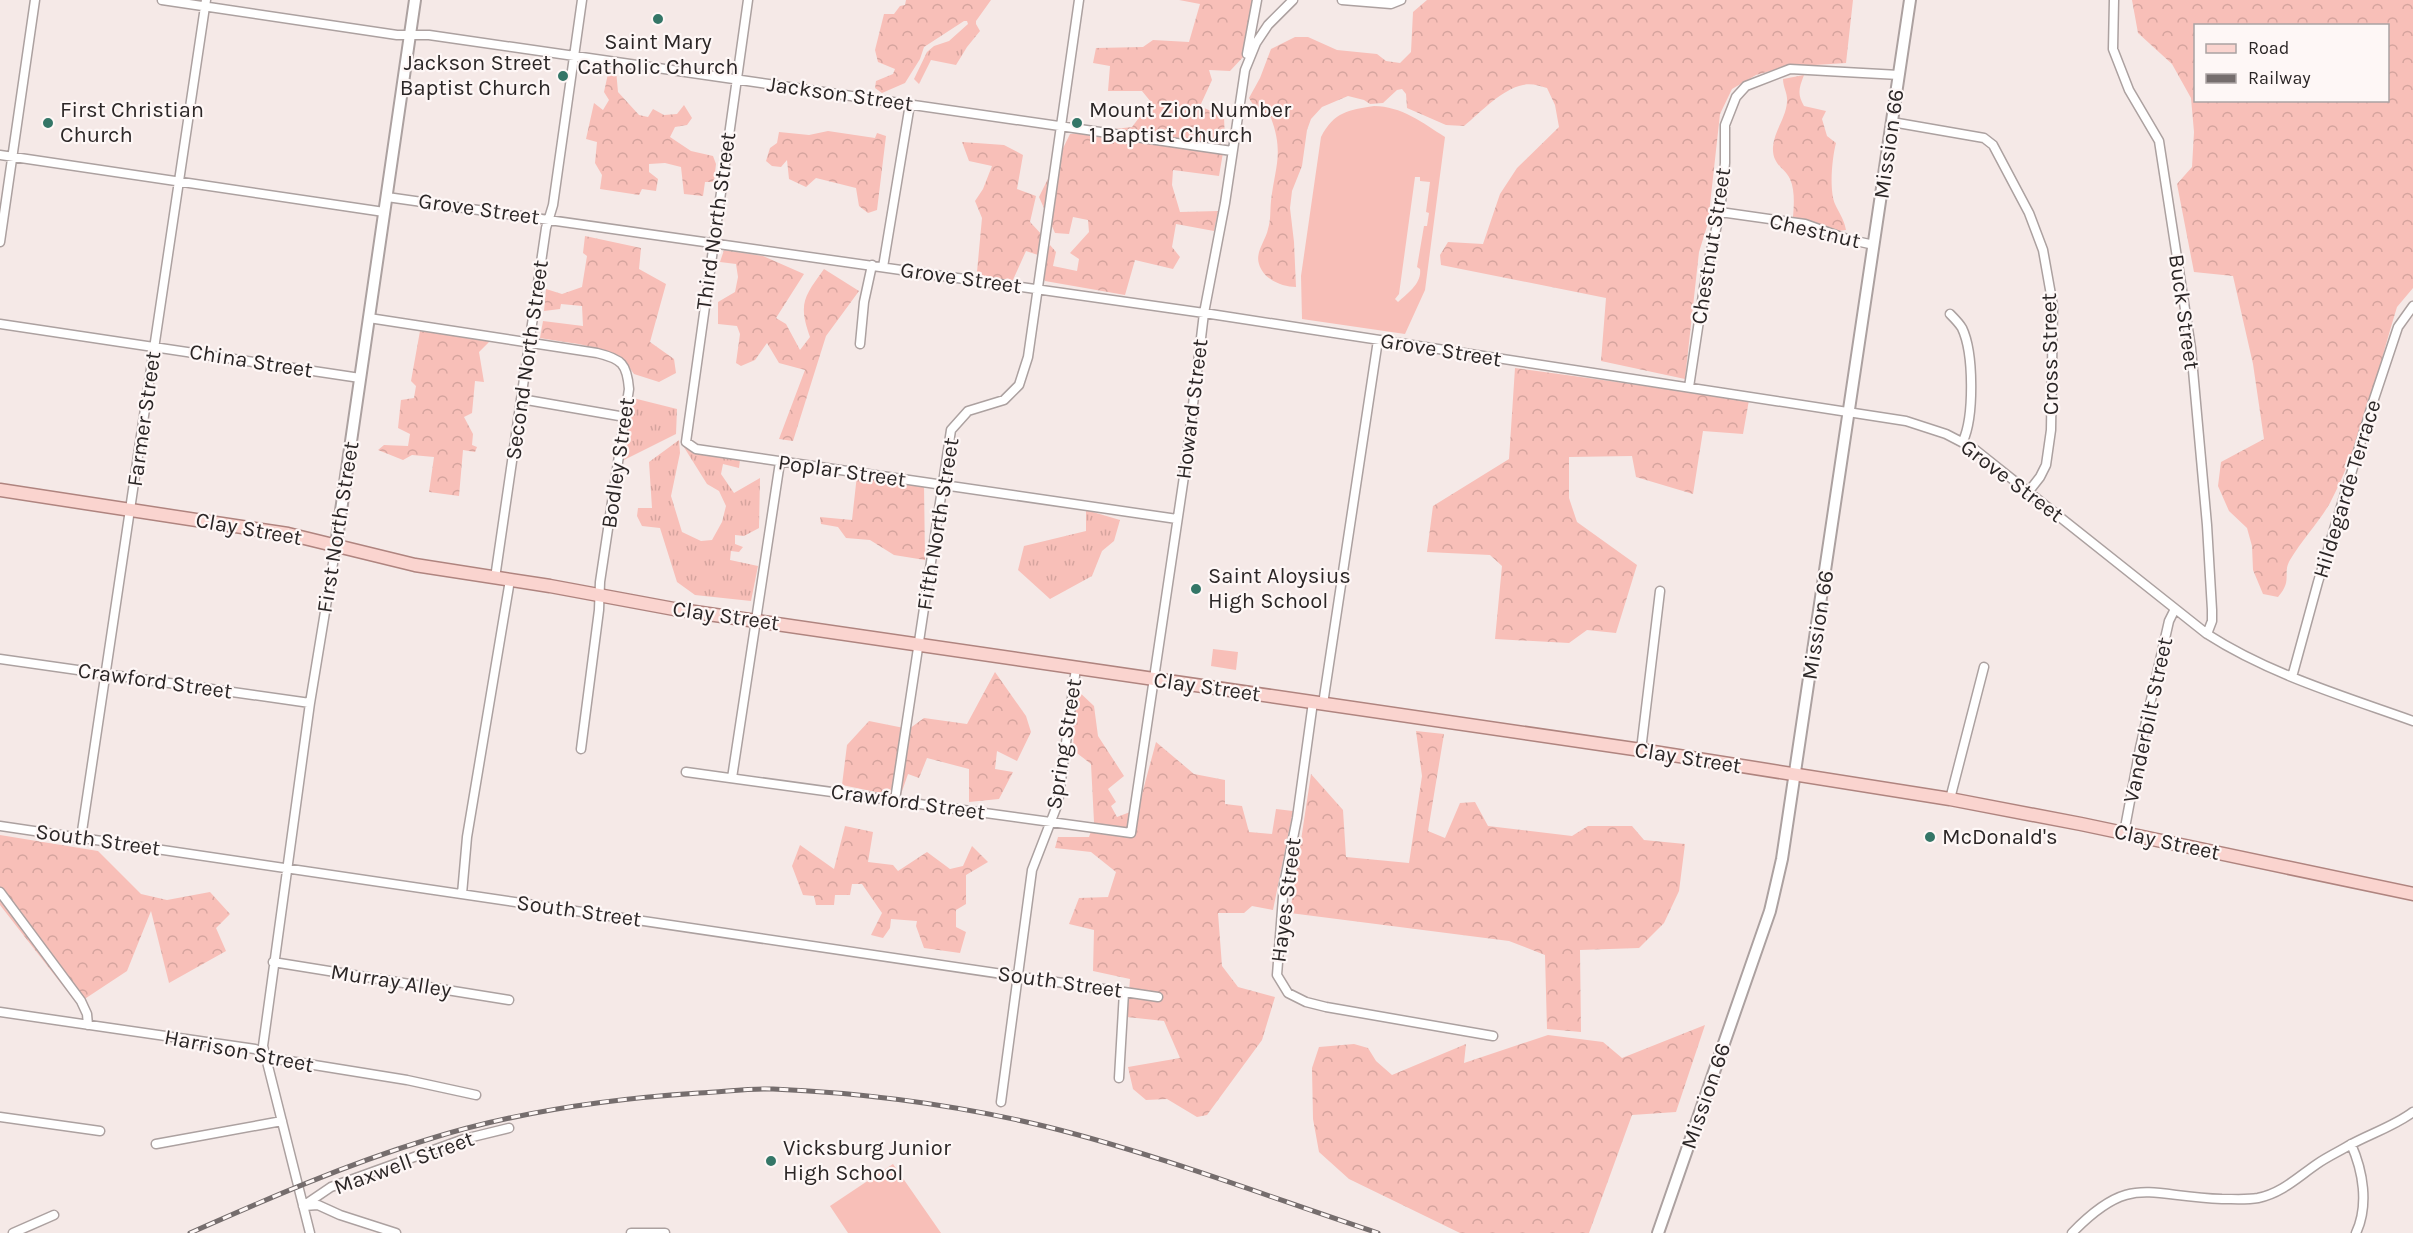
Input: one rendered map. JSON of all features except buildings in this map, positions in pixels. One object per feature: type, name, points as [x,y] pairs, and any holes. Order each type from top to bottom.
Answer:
[{"type":"main road","name":"Clay Street","points":[[0,490],[288,534],[414,565],[756,621],[1641,750],[1950,799],[2413,894]]},
{"type":"street","points":[[0,242],[35,0]]},
{"type":"street","name":"Jackson Street","points":[[162,0],[205,3],[397,35],[429,35],[736,78],[1232,152]]},
{"type":"street","name":"First North Street","points":[[310,1233],[263,1046],[310,704],[336,545],[415,0]]},
{"type":"street","name":"Second North Street","points":[[495,578],[582,0]]},
{"type":"street","name":"Third North Street","points":[[686,442],[748,0]]},
{"type":"street","name":"Fifth North Street","points":[[895,800],[951,430],[968,411],[1004,400],[1019,385],[1028,357],[1079,0]]},
{"type":"street","points":[[1245,70],[1257,0]]},
{"type":"street","name":"Howard Street","points":[[1131,833],[1155,679],[1204,313],[1245,70],[1256,43],[1268,25],[1293,0]]},
{"type":"street","points":[[1342,0],[1391,4],[1401,0]]},
{"type":"street","name":"Mission 66","points":[[1658,1233],[1770,911],[1782,860],[1910,0]]},
{"type":"street","name":"Buck Street","points":[[2114,0],[2113,49],[2128,90],[2159,141],[2191,348],[2208,525],[2212,621],[2206,634]]},
{"type":"street","name":"Farmer Street","points":[[81,838],[205,3]]},
{"type":"street","name":"Chestnut Street","points":[[1689,387],[1707,268],[1720,212],[1725,163],[1725,125],[1736,97],[1746,86],[1790,69],[1899,75]]},
{"type":"street","points":[[883,267],[910,104]]},
{"type":"street","name":"Cross Street","points":[[1892,122],[1984,138],[1993,145],[2029,213],[2043,250],[2053,306],[2051,430],[2046,465],[2029,491]]},
{"type":"street","name":"Grove Street","points":[[0,155],[384,212]]},
{"type":"street","name":"Grove Street","points":[[387,197],[1204,313],[1906,421],[1963,441],[2029,491],[2206,634],[2292,677],[2413,721]]},
{"type":"street","name":"Chestnut","points":[[1720,212],[1805,224],[1847,239],[1874,245]]},
{"type":"street","points":[[860,344],[864,302],[872,265]]},
{"type":"street","name":"Hildegarde Terrace","points":[[2292,677],[2318,582],[2377,391],[2398,327],[2413,306]]},
{"type":"street","points":[[1950,314],[1961,327],[1968,353],[1970,422],[1963,441]]},
{"type":"street","name":"Bodley Street","points":[[369,318],[597,353],[619,361],[626,369],[629,389],[600,582],[581,749]]},
{"type":"street","name":"China Street","points":[[0,324],[360,378]]},
{"type":"street","name":"Hayes Street","points":[[1378,340],[1318,703],[1284,884],[1276,975],[1288,993],[1306,1002],[1493,1036]]},
{"type":"street","points":[[521,399],[625,417]]},
{"type":"street","name":"Poplar Street","points":[[686,442],[696,448],[780,462],[1177,519]]},
{"type":"street","points":[[732,778],[780,462]]},
{"type":"street","points":[[462,894],[467,837],[510,580]]},
{"type":"street","points":[[1641,750],[1660,591]]},
{"type":"street","name":"Vanderbilt Street","points":[[2124,833],[2169,621],[2175,609]]},
{"type":"street","name":"Crawford Street","points":[[0,659],[310,704]]},
{"type":"street","points":[[1950,799],[1984,667]]},
{"type":"street","name":"Spring Street","points":[[1001,1102],[1032,870],[1058,803],[1076,668]]},
{"type":"street","name":"Crawford Street","points":[[686,772],[1131,833]]},
{"type":"street","name":"South Street","points":[[0,826],[1158,997]]},
{"type":"street","points":[[0,892],[81,1001],[87,1014],[88,1025]]},
{"type":"street","name":"Murray Alley","points":[[273,962],[509,1000]]},
{"type":"street","points":[[1119,1078],[1124,992]]},
{"type":"street","name":"Harrison Street","points":[[0,1012],[255,1049],[277,1059],[406,1080],[476,1095]]},
{"type":"street","points":[[2072,1233],[2103,1204],[2134,1191],[2235,1200],[2272,1194],[2351,1144],[2387,1128],[2413,1112]]},
{"type":"street","points":[[0,1117],[100,1131]]},
{"type":"street","points":[[156,1144],[282,1121]]},
{"type":"street","name":"Maxwell Street","points":[[303,1206],[331,1187],[464,1139],[509,1128]]},
{"type":"street","points":[[2351,1144],[2360,1168],[2363,1194],[2362,1212],[2356,1233]]},
{"type":"street","points":[[303,1206],[318,1205],[340,1215],[396,1233]]},
{"type":"street","points":[[14,1233],[54,1215]]},
{"type":"street","points":[[631,1233],[665,1233]]},
{"type":"green space","points":[[906,0],[991,0],[976,21],[964,21],[924,47],[920,59],[905,83],[882,93],[875,88],[876,81],[893,74],[895,69],[878,62],[875,50],[884,14],[894,14],[900,6],[905,5]]},
{"type":"green space","points":[[1179,0],[1253,0],[1244,56],[1230,71],[1209,70],[1212,80],[1200,106],[1224,117],[1225,141],[1219,176],[1173,170],[1172,185],[1180,212],[1218,211],[1214,231],[1176,224],[1172,247],[1180,257],[1173,269],[1135,260],[1125,295],[1045,281],[1038,268],[1050,245],[1056,252],[1053,266],[1077,271],[1079,259],[1070,253],[1089,232],[1088,220],[1073,217],[1069,234],[1055,233],[1039,197],[1070,134],[1132,127],[1151,102],[1142,91],[1108,91],[1110,66],[1093,63],[1096,48],[1143,47],[1153,40],[1189,42],[1200,4]]},
{"type":"green space","points":[[1427,0],[1853,0],[1846,63],[1784,67],[1756,75],[1732,89],[1720,114],[1708,223],[1699,252],[1685,379],[1601,361],[1606,298],[1441,265],[1440,255],[1448,242],[1483,244],[1500,194],[1517,168],[1559,127],[1555,105],[1547,88],[1529,84],[1515,87],[1492,102],[1464,126],[1446,125],[1407,108],[1406,94],[1402,89],[1397,90],[1383,103],[1370,104],[1348,96],[1322,107],[1311,119],[1307,130],[1302,166],[1292,191],[1290,208],[1296,287],[1285,286],[1264,274],[1258,255],[1269,226],[1278,151],[1271,118],[1257,111],[1249,98],[1260,78],[1271,49],[1295,37],[1308,37],[1337,50],[1377,54],[1386,61],[1400,63],[1411,52],[1413,12]]},
{"type":"green space","points":[[2132,0],[2413,0],[2413,288],[2397,307],[2368,406],[2341,480],[2326,510],[2290,560],[2285,586],[2278,597],[2263,594],[2253,570],[2252,546],[2247,528],[2229,511],[2218,486],[2221,462],[2264,439],[2253,364],[2233,276],[2194,272],[2177,184],[2192,167],[2194,132],[2191,98],[2172,64],[2138,33]]},
{"type":"green space","points":[[967,21],[976,21],[980,31],[956,65],[931,60],[919,84],[914,79],[927,52],[934,46],[949,41],[968,24]]},
{"type":"green space","points":[[609,69],[616,70],[618,92],[639,115],[648,117],[653,109],[664,115],[677,114],[684,105],[692,118],[687,125],[675,127],[670,137],[691,151],[713,156],[716,164],[714,182],[705,182],[703,196],[684,194],[681,167],[665,163],[649,164],[649,172],[658,179],[656,191],[642,189],[639,195],[600,189],[602,175],[595,163],[597,142],[586,139],[594,103],[603,110],[609,100],[604,92]]},
{"type":"green space","points":[[1804,75],[1800,98],[1804,106],[1826,111],[1822,119],[1827,136],[1836,143],[1832,165],[1832,191],[1846,230],[1837,231],[1793,217],[1792,183],[1779,166],[1773,153],[1775,135],[1785,114],[1787,102],[1783,79]]},
{"type":"green space","points":[[1374,106],[1403,112],[1445,137],[1425,290],[1405,334],[1302,319],[1301,276],[1321,137],[1337,117],[1349,111]],"holes":[[[1415,177],[1420,177],[1420,181],[1430,182],[1426,212],[1429,213],[1427,226],[1424,226],[1417,267],[1420,269],[1420,274],[1414,287],[1398,302],[1395,299],[1399,294]]]},
{"type":"green space","points":[[828,131],[875,138],[877,133],[886,136],[877,210],[868,213],[859,206],[856,188],[816,178],[806,187],[789,179],[787,160],[781,167],[772,166],[766,161],[770,148],[777,143],[779,132],[809,135]]},
{"type":"green space","points":[[962,142],[1004,145],[1023,155],[1017,189],[1036,196],[1030,222],[1044,237],[1038,255],[1026,251],[1012,282],[994,281],[977,272],[982,218],[975,201],[983,189],[992,166],[969,161]]},
{"type":"green space","points":[[585,236],[641,248],[639,269],[666,284],[650,342],[674,359],[676,373],[659,382],[634,374],[626,364],[605,351],[540,338],[543,321],[583,326],[582,306],[561,304],[560,309],[544,311],[546,289],[562,294],[582,287],[587,256],[583,253]]},
{"type":"green space","points":[[724,250],[763,256],[804,274],[776,318],[786,324],[800,350],[810,337],[804,316],[805,301],[824,269],[859,291],[826,336],[793,441],[779,439],[805,370],[779,363],[767,343],[755,360],[741,366],[736,363],[740,334],[737,326],[718,324],[718,302],[735,292],[738,277],[736,264],[720,262]]},
{"type":"green space","points":[[420,331],[490,341],[479,352],[484,382],[475,381],[472,413],[464,417],[473,434],[472,445],[477,447],[475,452],[463,450],[459,496],[429,492],[434,457],[412,455],[403,460],[378,450],[384,445],[408,446],[410,434],[398,428],[401,400],[414,398],[416,386],[411,381]]},
{"type":"green space","points":[[1515,368],[1749,400],[1743,434],[1703,431],[1693,494],[1636,477],[1632,456],[1569,457],[1569,498],[1577,522],[1637,565],[1616,633],[1587,630],[1569,643],[1495,639],[1502,566],[1490,555],[1427,552],[1433,506],[1509,459]]},
{"type":"green space","points":[[633,398],[677,409],[676,434],[622,461],[620,456]]},
{"type":"green space","points":[[679,440],[680,453],[671,496],[682,532],[701,541],[712,540],[722,522],[726,506],[719,491],[707,484],[682,444],[685,443],[695,450],[740,460],[739,468],[723,464],[721,474],[734,493],[760,478],[759,528],[744,536],[735,535],[735,544],[743,547],[739,552],[731,551],[730,560],[758,566],[751,601],[695,595],[677,582],[660,528],[642,526],[637,516],[638,508],[652,508],[649,462]]},
{"type":"green space","points":[[857,475],[924,484],[925,560],[894,555],[870,540],[846,538],[838,527],[821,524],[820,517],[852,520]]},
{"type":"green space","points":[[1086,510],[1120,520],[1114,541],[1102,551],[1092,576],[1050,599],[1018,570],[1024,546],[1086,531]]},
{"type":"green space","points":[[1213,649],[1238,652],[1236,670],[1211,666]]},
{"type":"green space","points":[[995,672],[1026,716],[1031,732],[1017,761],[997,751],[995,769],[1013,772],[999,799],[969,802],[969,769],[927,758],[919,778],[908,774],[900,797],[842,785],[847,745],[869,721],[909,729],[924,718],[967,724]]},
{"type":"green space","points":[[1076,689],[1094,706],[1098,736],[1124,776],[1108,789],[1116,802],[1111,806],[1117,817],[1138,809],[1156,742],[1194,774],[1225,780],[1225,804],[1242,806],[1249,832],[1272,834],[1276,809],[1293,811],[1273,910],[1252,906],[1244,913],[1218,913],[1222,966],[1238,987],[1275,997],[1262,1040],[1207,1115],[1197,1117],[1167,1099],[1146,1100],[1133,1089],[1128,1067],[1180,1058],[1164,1021],[1127,1017],[1130,979],[1093,971],[1094,930],[1069,924],[1079,898],[1108,897],[1116,872],[1091,852],[1055,848],[1058,837],[1089,837],[1094,822],[1091,764],[1073,750]]},
{"type":"green space","points":[[1416,731],[1444,734],[1428,831],[1445,838],[1460,803],[1475,802],[1488,826],[1572,836],[1588,826],[1632,826],[1644,840],[1685,844],[1679,891],[1664,923],[1639,948],[1580,950],[1581,1032],[1547,1029],[1545,955],[1509,941],[1290,913],[1311,774],[1343,810],[1346,857],[1409,863],[1422,776]]},
{"type":"green space","points":[[845,826],[873,832],[868,862],[893,865],[898,871],[927,852],[950,869],[963,866],[972,846],[988,862],[966,875],[966,904],[956,910],[956,927],[966,932],[960,953],[924,948],[916,926],[917,921],[891,919],[890,928],[883,938],[871,935],[882,913],[862,884],[852,884],[850,895],[835,895],[834,905],[816,905],[814,896],[803,895],[792,866],[800,845],[834,869]]},
{"type":"green space","points":[[0,835],[98,851],[141,894],[167,900],[210,892],[230,914],[216,928],[226,951],[169,983],[151,911],[127,971],[77,1004],[0,905]]},
{"type":"green space","points":[[1705,1025],[1676,1112],[1632,1115],[1589,1233],[1460,1233],[1349,1179],[1319,1152],[1313,1119],[1312,1068],[1319,1047],[1354,1044],[1368,1048],[1376,1061],[1392,1075],[1466,1044],[1464,1063],[1548,1035],[1603,1042],[1622,1058]]},
{"type":"green space","points":[[893,1164],[941,1233],[848,1233],[830,1206]]},
{"type":"railway","points":[[190,1233],[336,1171],[459,1130],[527,1114],[595,1103],[764,1089],[912,1101],[1014,1119],[1090,1138],[1173,1163],[1378,1233]]},
{"type":"place","name":"Saint Mary Catholic Church","points":[[658,19]]},
{"type":"place","name":"Jackson Street Baptist Church","points":[[563,76]]},
{"type":"place","name":"First Christian Church","points":[[48,123]]},
{"type":"place","name":"Mount Zion Number 1 Baptist Church","points":[[1077,123]]},
{"type":"place","name":"Saint Aloysius High School","points":[[1196,589]]},
{"type":"place","name":"McDonald's","points":[[1930,837]]},
{"type":"place","name":"Vicksburg Junior High School","points":[[771,1161]]}]
